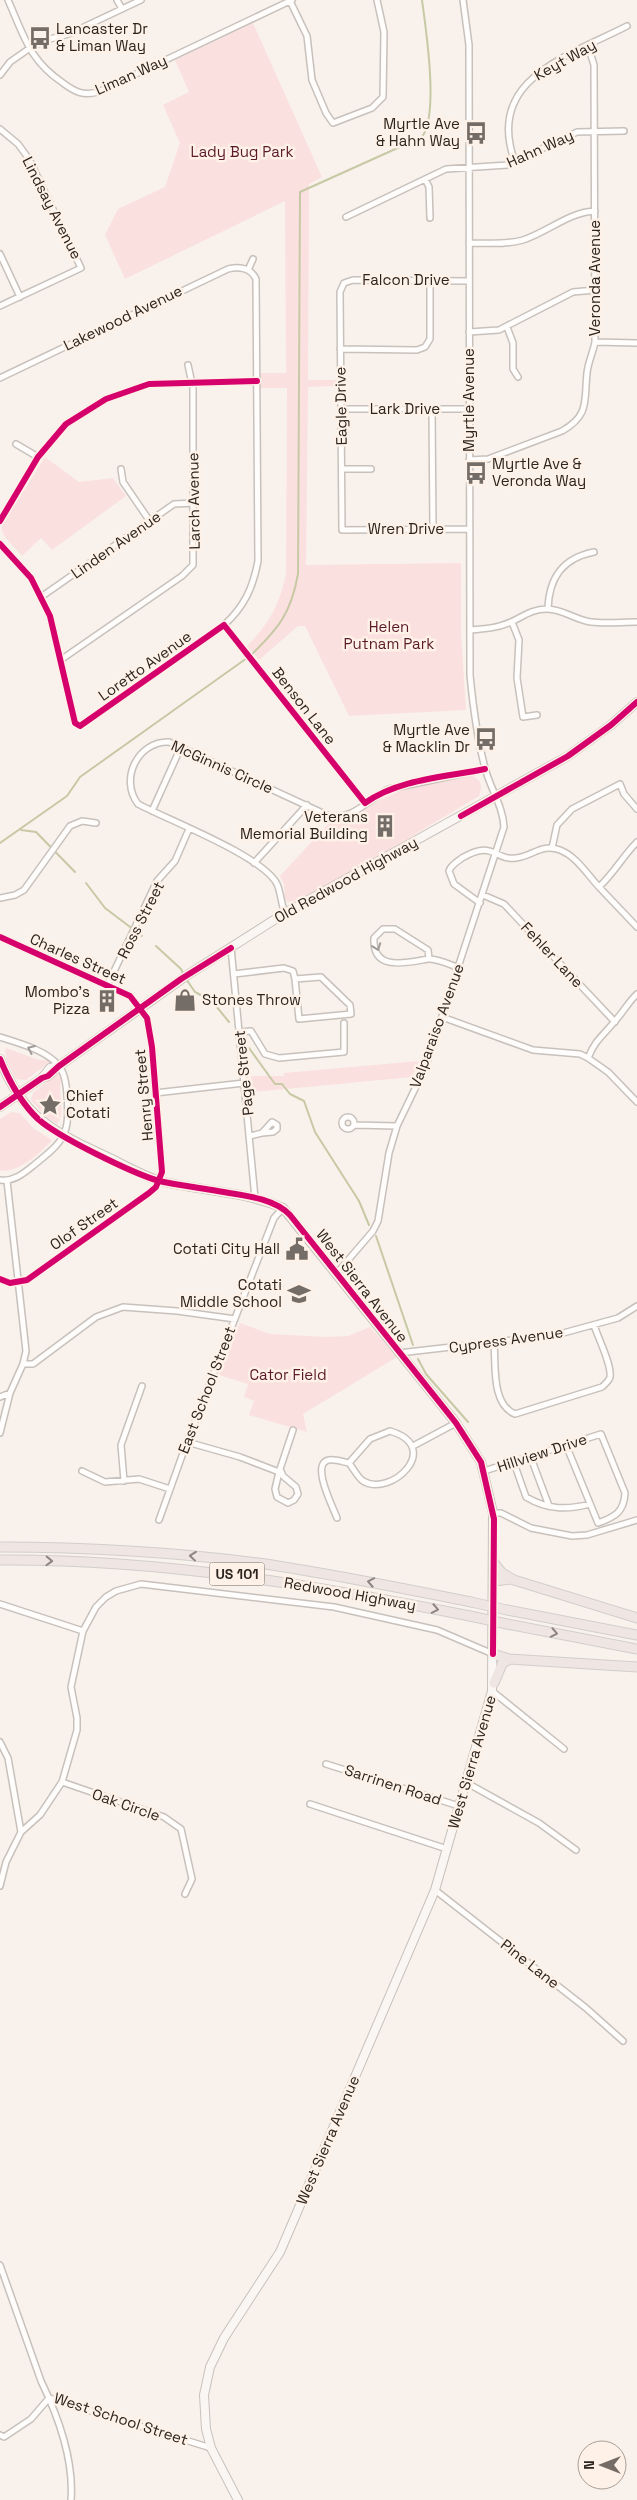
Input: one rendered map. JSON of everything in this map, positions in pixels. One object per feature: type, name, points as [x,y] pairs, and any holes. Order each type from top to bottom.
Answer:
[{"type":"highway","name":"Redwood Highway","points":[[0,1547],[114,1549],[220,1558],[331,1574],[637,1635]]},
{"type":"highway","name":"Redwood Highway","points":[[0,1560],[110,1563],[226,1573],[328,1588],[637,1649]]},
{"type":"highway","points":[[494,1563],[502,1573],[514,1580],[637,1618]]},
{"type":"highway","points":[[494,1582],[514,1580]]},
{"type":"highway","points":[[493,1654],[509,1659],[637,1667]]},
{"type":"highway","points":[[493,1687],[502,1664],[509,1659]]},
{"type":"main road","name":"Old Redwood Highway","points":[[0,1107],[42,1078],[50,1068],[59,1066],[181,979],[285,913],[568,756],[637,702]]},
{"type":"main road","points":[[0,1059],[18,1095],[40,1120],[63,1136],[160,1181],[255,1198],[283,1208]]},
{"type":"main road","name":"West Sierra Avenue","points":[[238,2500],[211,2448],[206,2429],[204,2395],[210,2366],[224,2338],[280,2252],[435,1890],[493,1687],[493,1513],[484,1472],[477,1453],[456,1423],[283,1208]]},
{"type":"street","name":"Liman Way","points":[[8,0],[30,48],[45,71],[76,92],[88,95],[105,89],[291,0]]},
{"type":"street","points":[[117,0],[122,9]]},
{"type":"street","points":[[0,75],[10,62],[30,48],[46,40],[69,34],[142,0]]},
{"type":"street","points":[[291,0],[307,36],[312,80],[326,113],[334,123],[372,108],[383,97],[384,32],[377,0]]},
{"type":"street","name":"Myrtle Avenue","points":[[463,0],[469,45],[469,529],[472,698],[485,768],[496,796]]},
{"type":"street","name":"Keyt Way","points":[[515,162],[507,136],[510,113],[518,95],[537,73],[627,26]]},
{"type":"street","name":"Veronda Avenue","points":[[469,460],[493,457],[572,425],[584,408],[588,367],[595,342],[594,65],[588,46]]},
{"type":"street","name":"Lindsay Avenue","points":[[0,129],[18,144],[29,159],[81,268],[20,297]]},
{"type":"street","name":"Hahn Way","points":[[346,217],[446,169],[499,167],[515,162],[572,134],[594,131],[624,131]]},
{"type":"street","points":[[426,179],[429,186],[430,218]]},
{"type":"street","points":[[469,243],[513,242],[533,236],[581,213],[595,212]]},
{"type":"street","points":[[0,254],[20,297],[0,306]]},
{"type":"street","points":[[0,521],[38,457],[66,424],[106,399],[149,384],[257,381],[256,287],[254,274],[248,270],[253,259]]},
{"type":"street","name":"Lakewood Avenue","points":[[0,378],[212,276],[234,267],[248,270]]},
{"type":"street","name":"Falcon Drive","points":[[344,282],[353,280],[469,280]]},
{"type":"street","points":[[340,349],[416,350],[425,347],[430,339],[430,280]]},
{"type":"street","name":"Eagle Drive","points":[[342,530],[340,292],[344,282]]},
{"type":"street","points":[[469,332],[493,332],[573,292],[595,290]]},
{"type":"street","points":[[506,327],[513,343],[513,369],[518,377]]},
{"type":"street","points":[[595,342],[637,343]]},
{"type":"street","name":"Larch Avenue","points":[[62,659],[189,570],[195,559],[193,382],[188,365]]},
{"type":"street","name":"Loretto Avenue","points":[[62,659],[75,723],[80,726],[224,625],[239,611],[254,581],[258,561],[257,381]]},
{"type":"street","name":"Lark Drive","points":[[342,409],[469,409]]},
{"type":"street","points":[[432,409],[433,529]]},
{"type":"street","points":[[16,444],[38,457]]},
{"type":"street","points":[[342,469],[371,469]]},
{"type":"street","points":[[121,470],[123,482],[149,520]]},
{"type":"street","name":"Linden Avenue","points":[[41,598],[174,504],[194,503]]},
{"type":"street","name":"Wren Drive","points":[[342,530],[469,529]]},
{"type":"street","points":[[0,544],[31,578],[50,616],[62,659]]},
{"type":"street","points":[[548,609],[553,580],[560,568],[576,557],[594,552]]},
{"type":"street","points":[[470,630],[491,628],[512,622],[519,616],[533,611],[548,609],[564,612],[578,619],[591,622],[637,622]]},
{"type":"street","points":[[512,622],[519,640],[517,678],[523,717],[537,715]]},
{"type":"street","name":"Benson Lane","points":[[224,625],[365,803]]},
{"type":"street","name":"McGinnis Circle","points":[[285,913],[280,902],[277,883],[254,863],[233,848],[138,804],[132,797],[130,785],[135,762],[150,745],[170,742],[330,816],[339,818],[349,815],[365,803]]},
{"type":"street","points":[[152,812],[181,747]]},
{"type":"street","points":[[365,803],[376,795],[395,787],[485,768]]},
{"type":"street","points":[[552,848],[556,825],[572,809],[620,784],[624,794],[637,809]]},
{"type":"street","name":"Valparaiso Avenue","points":[[337,1273],[378,1221],[389,1153],[397,1126],[425,1068],[504,827],[503,815],[496,796]]},
{"type":"street","points":[[254,863],[307,805]]},
{"type":"street","points":[[0,898],[15,895],[24,890],[48,853],[70,826],[82,821],[96,823]]},
{"type":"street","name":"Ross Street","points":[[107,986],[157,882],[175,861],[189,829]]},
{"type":"street","points":[[599,886],[618,867],[624,855],[637,842]]},
{"type":"street","points":[[480,903],[454,884],[450,868],[475,852],[484,850],[516,858],[544,847],[552,848],[573,859],[637,927]]},
{"type":"street","name":"Fehler Lane","points":[[483,895],[504,904],[614,1022]]},
{"type":"street","points":[[429,959],[428,950],[396,929],[383,929],[374,938],[374,944],[378,952],[383,959],[392,964],[410,964],[429,959],[459,968]]},
{"type":"street","name":"Charles Street","points":[[0,937],[130,996],[140,1009]]},
{"type":"street","name":"Page Street","points":[[231,948],[255,1198]]},
{"type":"street","points":[[234,974],[284,968],[293,971],[299,1018],[351,1014],[350,1006],[321,977],[295,979]]},
{"type":"street","points":[[588,1058],[597,1039],[637,994]]},
{"type":"street","name":"Henry Street","points":[[140,1009],[148,1019],[149,1027],[162,1157],[160,1181]]},
{"type":"street","points":[[442,1017],[533,1050],[580,1054],[608,1072],[637,1102]]},
{"type":"street","points":[[240,1032],[251,1031],[265,1054],[279,1058],[344,1052],[344,1023]]},
{"type":"street","points":[[0,1037],[48,1057],[59,1066],[66,1083],[69,1121],[55,1149],[21,1175],[7,1181],[0,1180]]},
{"type":"street","points":[[156,1093],[244,1083]]},
{"type":"street","points":[[354,1126],[397,1126]]},
{"type":"street","points":[[250,1136],[262,1133]]},
{"type":"street","points":[[0,1433],[10,1393],[23,1364],[26,1351],[7,1181]]},
{"type":"street","name":"Olof Street","points":[[18,1282],[27,1280],[149,1194],[160,1181]]},
{"type":"street","name":"East School Street","points":[[159,1520],[187,1442],[274,1218],[283,1208]]},
{"type":"street","points":[[0,1279],[10,1283],[18,1282]]},
{"type":"street","name":"Cypress Avenue","points":[[399,1353],[538,1339],[618,1318],[637,1306]]},
{"type":"street","points":[[23,1364],[32,1364],[96,1317],[123,1307],[177,1311],[235,1319]]},
{"type":"street","points":[[494,1343],[501,1402],[507,1410],[515,1414],[602,1387],[608,1382],[610,1377],[609,1369],[594,1325]]},
{"type":"street","points":[[124,1481],[121,1445],[142,1386]]},
{"type":"street","points":[[0,1397],[10,1393]]},
{"type":"street","points":[[413,1446],[456,1423]]},
{"type":"street","points":[[187,1442],[280,1471],[282,1476],[296,1486],[298,1494],[294,1500],[288,1503],[277,1497],[276,1489],[280,1471],[293,1430]]},
{"type":"street","points":[[337,1518],[321,1475],[322,1466],[326,1460],[332,1459],[349,1462],[362,1481],[375,1485],[387,1484],[409,1467],[415,1454],[413,1446],[400,1434],[390,1431],[370,1439],[349,1462]]},
{"type":"street","name":"Hillview Drive","points":[[484,1472],[532,1458],[600,1434],[625,1493],[625,1502],[620,1513],[598,1523],[590,1504]]},
{"type":"street","points":[[514,1463],[526,1498],[549,1506],[569,1510],[590,1504],[566,1445]]},
{"type":"street","points":[[532,1458],[549,1506]]},
{"type":"street","points":[[82,1471],[105,1482],[139,1479],[170,1489]]},
{"type":"street","points":[[493,1513],[501,1513],[531,1528],[572,1536],[582,1536],[637,1520]]},
{"type":"street","points":[[0,1886],[6,1862],[21,1832],[44,1810],[62,1782],[77,1730],[77,1718],[71,1688],[84,1631],[96,1607],[116,1591],[141,1584],[334,1607],[437,1630],[493,1654]]},
{"type":"street","points":[[0,1604],[84,1631]]},
{"type":"street","points":[[493,1687],[564,1749]]},
{"type":"street","points":[[0,1742],[8,1758],[21,1832]]},
{"type":"street","name":"Sarrinen Road","points":[[326,1764],[460,1806]]},
{"type":"street","name":"Oak Circle","points":[[62,1782],[164,1817],[181,1829],[192,1878],[185,1894]]},
{"type":"street","points":[[467,1783],[539,1823],[576,1850]]},
{"type":"street","points":[[310,1804],[447,1849]]},
{"type":"street","name":"Pine Lane","points":[[435,1890],[586,2008],[624,2041]]},
{"type":"street","name":"West School Street","points":[[0,2265],[41,2381],[49,2398],[211,2448]]},
{"type":"street","points":[[0,2435],[4,2437],[31,2419],[49,2398]]},
{"type":"street","points":[[49,2398],[64,2444],[72,2485],[71,2500]]},
{"type":"green space","points":[[253,23],[322,177],[309,184],[308,380],[336,380],[336,386],[308,387],[306,565],[461,563],[461,633],[466,710],[349,716],[305,626],[298,626],[259,660],[247,646],[262,630],[277,604],[286,573],[287,388],[260,388],[260,373],[286,373],[285,201],[125,279],[105,235],[118,209],[165,187],[180,143],[163,105],[189,92],[175,60]]},
{"type":"green space","points":[[45,457],[79,482],[113,478],[126,496],[52,550],[41,538],[22,556],[4,536],[1,527]]},
{"type":"green space","points":[[473,776],[481,784],[479,796],[352,872],[291,905],[291,903],[285,900],[284,884],[280,876],[329,823],[337,824],[350,820],[373,804],[402,791]]},
{"type":"green space","points":[[6,1048],[50,1062],[26,1080],[16,1079],[7,1060]]},
{"type":"green space","points":[[419,1061],[412,1077],[253,1092],[251,1076],[284,1076],[284,1073]]},
{"type":"green space","points":[[57,1073],[62,1078],[60,1083],[61,1114],[57,1124],[46,1117],[31,1100],[33,1093]]},
{"type":"green space","points":[[11,1112],[20,1113],[33,1128],[52,1140],[21,1166],[6,1171],[0,1170],[0,1119]]},
{"type":"green space","name":"Cator Field","points":[[240,1323],[270,1334],[327,1337],[348,1336],[370,1327],[397,1357],[303,1414],[307,1432],[249,1415],[254,1401],[244,1397],[248,1384],[219,1375]]},
{"type":"waterway","points":[[251,655],[282,619],[292,599],[298,574],[300,192],[422,137],[427,126],[431,91],[422,0]]},
{"type":"waterway","points":[[0,843],[67,796],[80,777],[247,658]]},
{"type":"waterway","points":[[21,830],[36,832],[75,872]]},
{"type":"waterway","points":[[86,883],[105,908],[142,936]]},
{"type":"waterway","points":[[156,946],[181,969],[184,975]]},
{"type":"waterway","points":[[186,979],[195,992],[212,1001],[229,1022]]},
{"type":"waterway","points":[[249,1048],[275,1084],[282,1084],[290,1094],[304,1101],[315,1132],[359,1201],[369,1225]]},
{"type":"waterway","points":[[376,1236],[413,1345]]},
{"type":"waterway","points":[[418,1359],[426,1374],[468,1422]]},
{"type":"cycle path","points":[[0,521],[38,457],[66,424],[106,399],[149,384],[257,381]]},
{"type":"cycle path","points":[[0,544],[31,578],[50,616],[75,723],[80,726],[224,625],[365,803],[378,795],[407,784],[485,769]]},
{"type":"cycle path","points":[[461,816],[568,756],[611,725],[637,702]]},
{"type":"cycle path","points":[[0,937],[130,996],[147,1018],[152,1047],[162,1172],[156,1187],[149,1193],[27,1280],[10,1283],[0,1279]]},
{"type":"cycle path","points":[[0,1107],[42,1078],[48,1076],[59,1066],[181,979],[231,948]]},
{"type":"cycle path","points":[[0,1059],[16,1091],[38,1119],[48,1127],[96,1154],[159,1181],[253,1197],[274,1204],[290,1215],[456,1423],[481,1462],[494,1519],[493,1654]]},
{"type":"place","name":"Lancaster Dr & Liman Way","points":[[40,38]]},
{"type":"place","name":"Myrtle Ave & Hahn Way","points":[[476,133]]},
{"type":"place","name":"Myrtle Ave & Veronda Way","points":[[476,473]]},
{"type":"place","name":"Myrtle Ave & Macklin Dr","points":[[486,739]]},
{"type":"place","name":"Veterans Memorial Building","points":[[385,826]]},
{"type":"place","name":"Stones Throw","points":[[185,1000]]},
{"type":"place","name":"Mombo's Pizza","points":[[107,1001]]},
{"type":"place","name":"Chief Cotati","points":[[50,1105]]},
{"type":"place","name":"Cotati City Hall","points":[[297,1249]]},
{"type":"place","name":"Cotati Middle School","points":[[299,1294]]},
{"type":"park label","name":"Lady Bug Park","points":[[242,152]]},
{"type":"park label","name":"Helen Putnam Park","points":[[389,636]]}]
